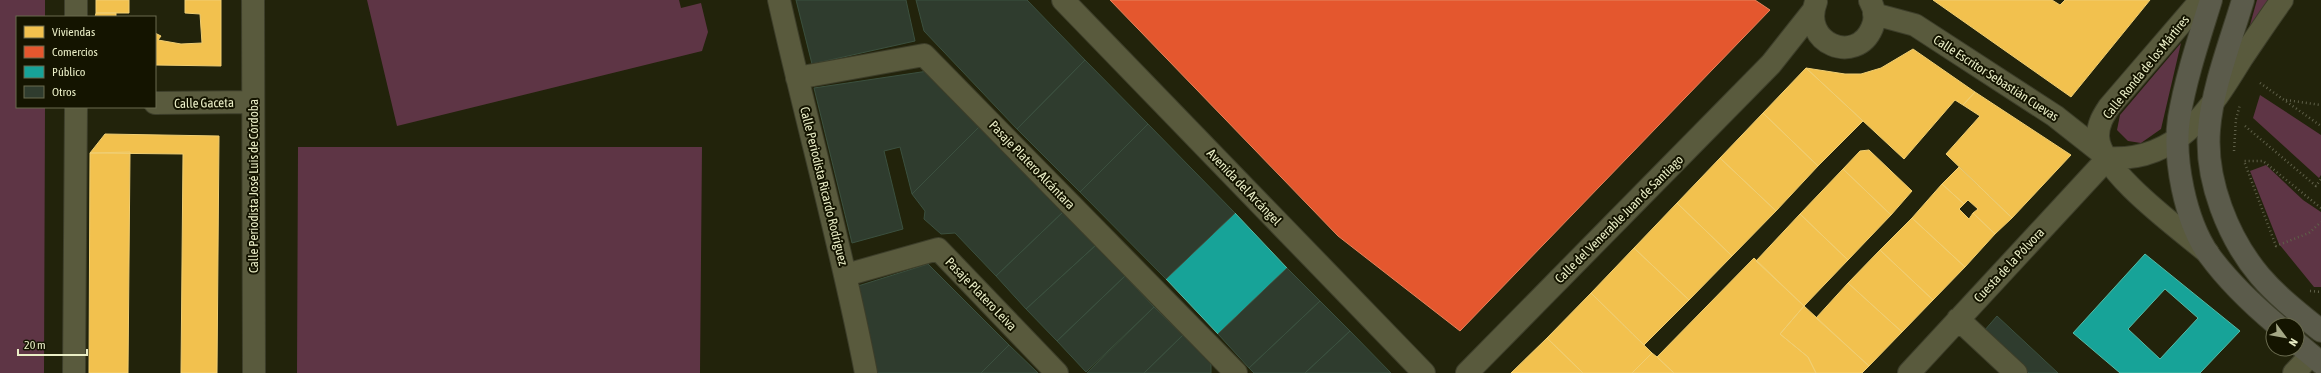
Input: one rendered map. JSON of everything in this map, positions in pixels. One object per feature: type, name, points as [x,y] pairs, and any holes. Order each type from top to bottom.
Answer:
[{"type":"main road","points":[[2211,0],[2188,76],[2178,139],[2178,161],[2185,195],[2200,240],[2209,254],[2244,295],[2268,317]]},
{"type":"main road","points":[[2243,0],[2213,105],[2209,139],[2212,170],[2216,190],[2234,236],[2261,277],[2290,306],[2321,331]]},
{"type":"street","points":[[76,0],[76,16]]},
{"type":"street","name":"Calle Periodista José Luis de Córdoba","points":[[253,0],[252,102],[254,373]]},
{"type":"street","name":"Calle Periodista Ricardo Rodríguez","points":[[779,0],[846,275],[866,373]]},
{"type":"street","name":"Avenida del Arcángel","points":[[1063,0],[1424,373]]},
{"type":"street","name":"Calle Ronda de los Mártires","points":[[2108,158],[2100,145],[2098,136],[2103,117],[2201,0]]},
{"type":"street","points":[[2108,158],[2139,158],[2178,139],[2197,123],[2213,105],[2282,0]]},
{"type":"street","points":[[1815,3],[1815,28],[1827,43],[1846,47],[1864,40],[1872,28],[1872,7]]},
{"type":"street","name":"Calle del Venerable Juan de Santiago","points":[[1467,373],[1771,64],[1815,3]]},
{"type":"street","name":"Calle Escritor Sebastián Cuevas","points":[[1872,7],[1915,25],[2055,116],[2108,158]]},
{"type":"street","name":"Calle del Venerable Juan de Santiago","points":[[1771,64],[1796,50],[1827,43]]},
{"type":"street","name":"Pasaje Platero Alcántara","points":[[797,78],[924,55],[1233,371]]},
{"type":"street","name":"Calle Gaceta","points":[[156,103],[252,102]]},
{"type":"street","points":[[74,373],[76,108]]},
{"type":"street","points":[[2108,158],[2122,180],[2209,254]]},
{"type":"street","name":"Cuesta de la Pólvora","points":[[1909,373],[2108,158]]},
{"type":"street","name":"Pasaje Platero Leiva","points":[[846,275],[938,249],[1057,373]]},
{"type":"street","points":[[1958,319],[2016,373]]},
{"type":"street","points":[[2294,373],[2310,354]]},
{"type":"path","points":[[2260,83],[2321,126]]},
{"type":"path","points":[[2234,157],[2234,136],[2242,100]]},
{"type":"path","points":[[2284,100],[2321,105]]},
{"type":"path","points":[[2246,126],[2316,186],[2321,179]]},
{"type":"path","points":[[2321,208],[2263,161],[2244,161],[2276,246],[2309,234],[2321,222]]},
{"type":"path","points":[[2307,291],[2321,292]]},
{"type":"shaded area","points":[[0,0],[45,0],[45,16],[16,16],[16,108],[45,108],[44,373],[0,373]]},
{"type":"shaded area","points":[[367,0],[679,0],[681,8],[701,3],[708,32],[702,51],[397,126]]},
{"type":"shaded area","points":[[2257,0],[2270,0],[2248,32]]},
{"type":"shaded area","points":[[2181,43],[2161,129],[2141,143],[2128,141],[2117,130],[2120,115]]},
{"type":"shaded area","points":[[2260,95],[2321,135],[2321,175],[2319,178],[2253,118]]},
{"type":"shaded area","points":[[298,147],[702,147],[700,373],[297,373]]},
{"type":"shaded area","points":[[2266,165],[2303,200],[2321,212],[2321,287],[2314,287],[2279,244],[2250,171]]},
{"type":"building: Viviendas","points":[[96,0],[129,0],[129,13],[96,13]]},
{"type":"building: Viviendas","points":[[185,0],[221,0],[221,66],[156,65],[156,34],[161,36],[158,40],[181,44],[202,43],[200,14],[185,13]]},
{"type":"building: Viviendas","points":[[1933,0],[2052,0],[2060,5],[2065,0],[2150,0],[2071,97]]},
{"type":"building: Viviendas","points":[[96,13],[116,13],[116,16],[95,16]]},
{"type":"building: Viviendas","points":[[1913,49],[1975,92],[1963,105],[1955,100],[1904,159],[1806,68],[1845,74],[1861,74],[1881,68]]},
{"type":"building: Viviendas","points":[[1806,68],[1863,121],[1818,166],[1763,113]]},
{"type":"building: Viviendas","points":[[1975,92],[2071,155],[2012,218],[1946,154],[1980,116],[1963,105]]},
{"type":"building: Viviendas","points":[[1763,113],[1818,166],[1776,211],[1720,158]]},
{"type":"building: Viviendas","points":[[105,134],[219,136],[217,373],[181,373],[183,154],[90,153]]},
{"type":"building: Viviendas","points":[[1869,150],[1912,191],[1891,215],[1843,169],[1860,151]]},
{"type":"building: Viviendas","points":[[130,152],[128,373],[89,373],[90,153]]},
{"type":"building: Viviendas","points":[[1720,158],[1776,211],[1732,256],[1677,203]]},
{"type":"building: Viviendas","points":[[1959,167],[2012,218],[1995,234],[1973,213],[1978,209],[1968,200],[1964,204],[1942,184]]},
{"type":"building: Viviendas","points":[[1843,169],[1891,215],[1848,260],[1800,214]]},
{"type":"building: Viviendas","points":[[1942,184],[1964,204],[1959,209],[1969,219],[1973,213],[1995,234],[1965,267],[1912,218]]},
{"type":"building: Viviendas","points":[[1677,203],[1732,256],[1689,300],[1634,248]]},
{"type":"building: Viviendas","points":[[1800,214],[1848,260],[1804,306],[1756,261]]},
{"type":"building: Viviendas","points":[[1912,218],[1965,267],[1933,300],[1880,250]]},
{"type":"building: Viviendas","points":[[1634,248],[1689,300],[1644,345],[1591,293]]},
{"type":"building: Viviendas","points":[[1880,250],[1933,300],[1902,332],[1848,283]]},
{"type":"building: Viviendas","points":[[1754,258],[1804,306],[1780,334],[1808,357],[1816,373],[1674,373],[1657,357]]},
{"type":"building: Viviendas","points":[[1848,283],[1902,332],[1869,366],[1816,318]]},
{"type":"building: Viviendas","points":[[1591,293],[1652,353],[1632,373],[1583,373],[1547,338]]},
{"type":"building: Viviendas","points":[[1804,306],[1869,366],[1862,373],[1816,373],[1808,357],[1780,334]]},
{"type":"building: Viviendas","points":[[1547,338],[1583,373],[1511,373]]},
{"type":"building: Viviendas","points":[[1652,353],[1657,357],[1674,373],[1632,373]]},
{"type":"building: Comercios","points":[[1110,0],[1755,0],[1770,10],[1460,331],[1338,236]]},
{"type":"building: Público","points":[[1235,213],[1287,268],[1218,334],[1166,279]]},
{"type":"building: Público","points":[[2145,254],[2240,331],[2200,373],[2120,373],[2073,333]],"holes":[[[2165,289],[2198,318],[2160,359],[2128,329]]]},
{"type":"building: Otros","points":[[796,0],[906,0],[915,41],[812,64]]},
{"type":"building: Otros","points":[[916,0],[1027,0],[1085,60],[1017,129],[924,31]]},
{"type":"building: Otros","points":[[1085,60],[1148,124],[1080,192],[1017,129]]},
{"type":"building: Otros","points":[[928,71],[982,124],[912,194],[900,147],[884,151],[903,229],[852,243],[814,88]]},
{"type":"building: Otros","points":[[982,124],[1064,211],[996,276],[955,233],[941,234],[924,219],[925,211],[912,194]]},
{"type":"building: Otros","points":[[1148,124],[1235,213],[1166,279],[1080,192]]},
{"type":"building: Otros","points":[[1064,211],[1096,245],[1026,309],[996,276]]},
{"type":"building: Otros","points":[[1096,245],[1125,276],[1057,341],[1026,309]]},
{"type":"building: Otros","points":[[928,264],[1009,345],[981,373],[877,373],[858,286]]},
{"type":"building: Otros","points":[[1287,268],[1320,301],[1249,368],[1218,334]]},
{"type":"building: Otros","points":[[1125,276],[1154,307],[1086,372],[1057,341]]},
{"type":"building: Otros","points":[[1320,301],[1350,331],[1305,373],[1254,373],[1249,368]]},
{"type":"building: Otros","points":[[1154,307],[1183,335],[1144,373],[1087,373]]},
{"type":"building: Otros","points":[[1997,316],[2058,373],[2029,373],[1984,331]]},
{"type":"building: Otros","points":[[1350,331],[1391,373],[1305,373]]},
{"type":"building: Otros","points":[[1183,335],[1211,363],[1211,373],[1144,373]]},
{"type":"building: Otros","points":[[1009,345],[1038,373],[981,373]]}]
